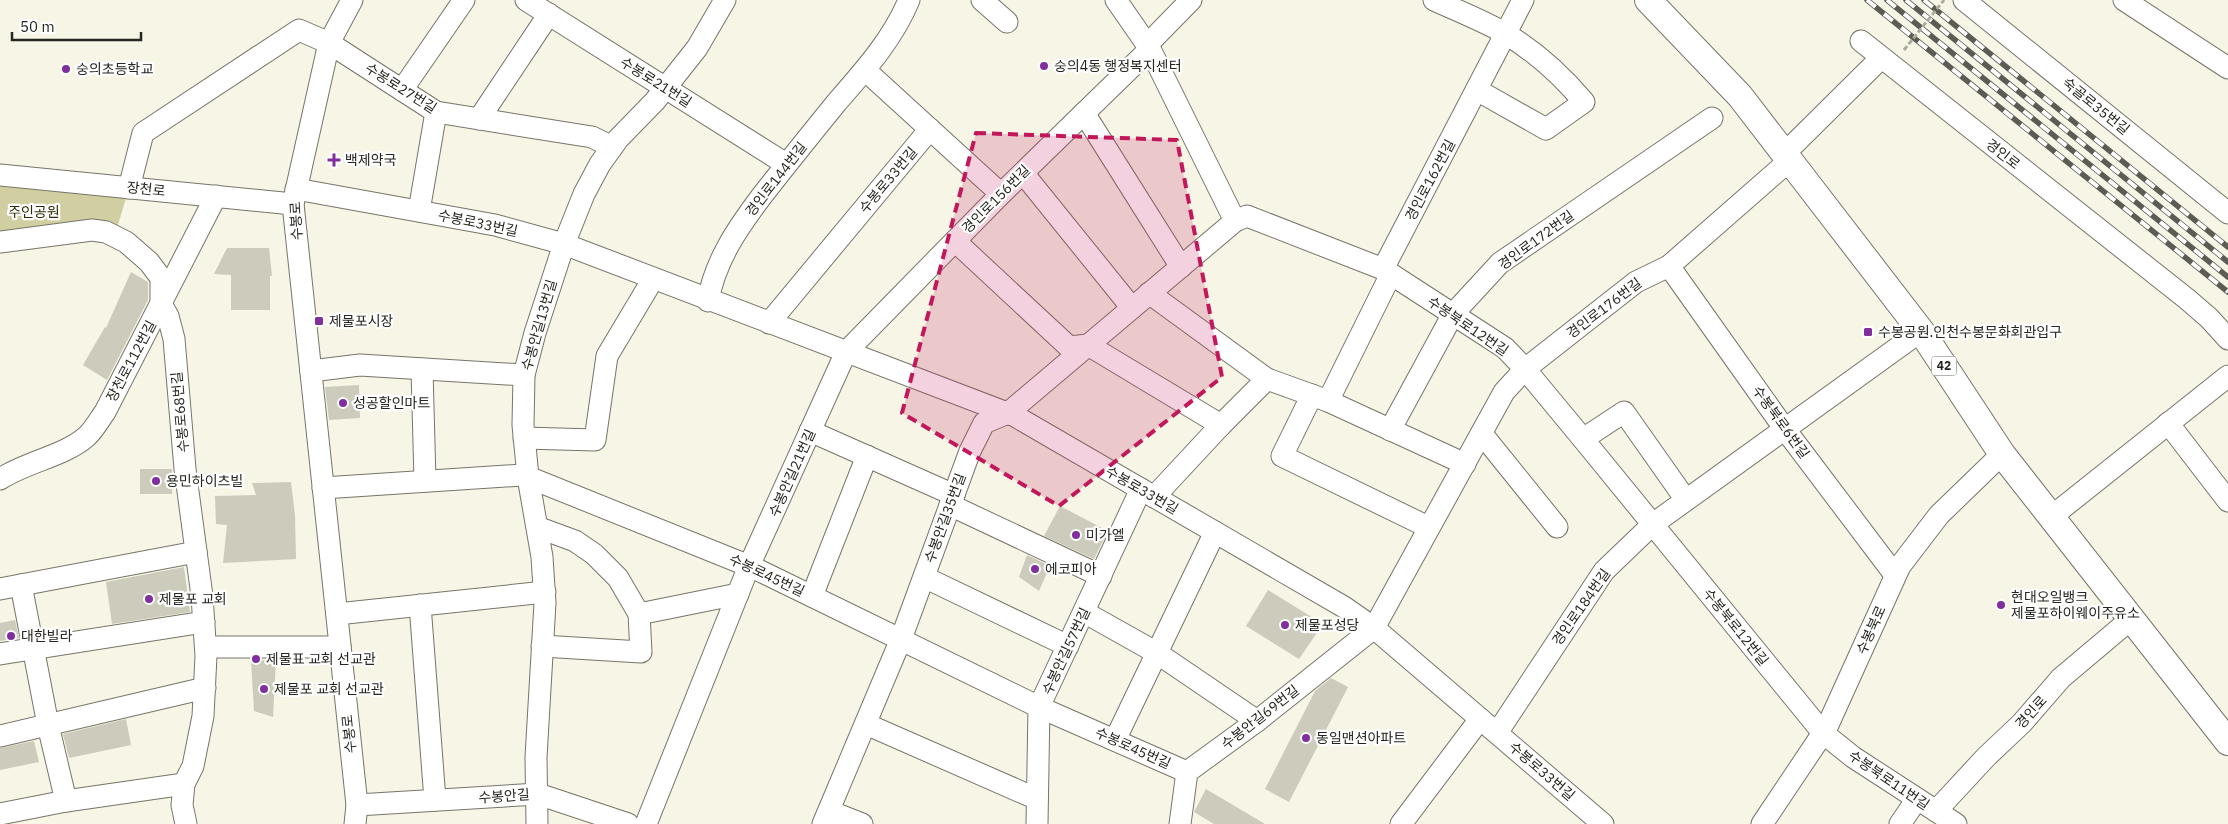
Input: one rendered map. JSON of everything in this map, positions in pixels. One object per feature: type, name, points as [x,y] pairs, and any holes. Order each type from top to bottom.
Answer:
[{"type":"main road","name":"42","points":[[1648,0],[1740,96],[1920,331],[2002,454],[2228,742]]},
{"type":"street","name":"수봉로","points":[[352,0],[329,43],[295,196],[356,815]]},
{"type":"street","points":[[402,90],[464,0]]},
{"type":"street","name":"수봉로21번길","points":[[526,0],[786,164]]},
{"type":"street","name":"수봉안길13번길","points":[[536,824],[538,794],[536,757],[545,592],[524,438],[524,375],[535,333],[564,244],[584,194],[600,164],[612,147],[665,88],[697,48],[725,0]]},
{"type":"street","name":"경인로144번길","points":[[708,301],[717,266],[726,247],[742,223],[786,164],[865,70],[902,16],[909,0]]},
{"type":"street","points":[[982,0],[1007,22]]},
{"type":"street","points":[[1116,0],[1148,47],[1235,221]]},
{"type":"street","name":"경인로156번길","points":[[846,352],[1000,194],[1084,113],[1191,0]]},
{"type":"street","points":[[1434,0],[1506,34],[1569,83],[1584,102],[1546,129],[1477,90]]},
{"type":"street","name":"경인로162번길","points":[[1320,398],[1387,272],[1523,0]]},
{"type":"street","name":"숙골로35번길","points":[[1964,0],[2228,212]]},
{"type":"street","points":[[2124,0],[2228,68]]},
{"type":"street","points":[[479,119],[549,14]]},
{"type":"street","points":[[129,188],[142,133],[299,30],[329,43]]},
{"type":"street","name":"경인로","points":[[1861,41],[2187,299],[2209,318],[2228,339]]},
{"type":"street","name":"수봉로27번길","points":[[329,43],[436,112],[592,137],[612,147]]},
{"type":"street","points":[[1787,157],[1882,58]]},
{"type":"street","points":[[865,70],[1000,194]]},
{"type":"street","points":[[419,211],[436,112]]},
{"type":"street","points":[[1084,113],[1181,267]]},
{"type":"street","name":"경인로172번길","points":[[1390,430],[1453,314],[1500,263],[1712,118]]},
{"type":"street","name":"수봉로33번길","points":[[768,323],[930,129]]},
{"type":"street","name":"경인로176번길","points":[[1374,628],[1504,392],[1525,368],[1636,282],[1669,266],[1787,157]]},
{"type":"street","points":[[1023,173],[1132,308]]},
{"type":"street","name":"장천로","points":[[0,175],[216,196],[295,196]]},
{"type":"street","name":"장천로112번길","points":[[0,479],[15,469],[76,444],[88,436],[105,412],[216,196]]},
{"type":"street","name":"수봉로33번길","points":[[295,196],[419,211],[495,225],[564,244],[708,301],[1008,413],[1344,606],[1374,628],[1603,824]]},
{"type":"street","name":"수봉북로12번길","points":[[1235,221],[1247,216],[1257,218],[1387,272],[1505,348],[1525,368],[1823,733]]},
{"type":"street","name":"수봉안길35번길","points":[[862,824],[826,817],[901,639],[970,451],[984,423],[1008,413],[1235,221]]},
{"type":"street","points":[[0,242],[92,230],[106,232],[126,242],[149,262],[161,278],[162,304]]},
{"type":"street","points":[[955,241],[1069,347],[1088,346],[1221,425]]},
{"type":"street","name":"수봉북로6번길","points":[[1669,266],[1784,428],[1895,575]]},
{"type":"street","points":[[524,438],[595,440],[607,356],[653,279]]},
{"type":"street","points":[[1149,294],[1267,379],[1320,398],[1465,464]]},
{"type":"street","name":"수봉로68번길","points":[[162,304],[174,339],[185,468],[206,647],[203,716],[193,766],[184,784],[182,805],[186,824]]},
{"type":"street","name":"경인로184번길","points":[[1497,733],[1604,571],[1653,524],[1920,331]]},
{"type":"street","name":"수봉안길21번길","points":[[646,824],[749,566],[846,352]]},
{"type":"street","points":[[311,372],[360,365],[524,375]]},
{"type":"street","points":[[422,369],[425,481]]},
{"type":"street","points":[[2051,517],[2228,376]]},
{"type":"street","name":"수봉안길57번길","points":[[1036,824],[1039,707],[1101,576],[1148,493],[1267,379]]},
{"type":"street","points":[[1320,398],[1282,456],[1428,527]]},
{"type":"street","points":[[1583,439],[1624,412],[1686,500]]},
{"type":"street","points":[[2168,423],[2228,501]]},
{"type":"street","points":[[810,431],[867,456],[1101,576]]},
{"type":"street","points":[[1482,434],[1557,527]]},
{"type":"street","name":"수봉북로","points":[[1762,824],[1823,733],[1900,566],[1939,515],[2002,454]]},
{"type":"street","points":[[812,596],[867,456]]},
{"type":"street","name":"수봉로45번길","points":[[323,488],[523,475],[749,566],[1039,707],[1187,772]]},
{"type":"street","points":[[537,527],[575,541],[594,554],[618,578],[639,614],[641,652],[542,646]]},
{"type":"street","points":[[1115,740],[1215,532]]},
{"type":"street","points":[[0,589],[196,552]]},
{"type":"street","points":[[924,577],[1068,646]]},
{"type":"street","points":[[21,585],[48,725],[66,801]]},
{"type":"street","points":[[337,614],[545,592]]},
{"type":"street","points":[[639,614],[738,594]]},
{"type":"street","points":[[420,605],[435,800]]},
{"type":"street","points":[[1084,612],[1157,653],[1257,721]]},
{"type":"street","name":"경인로","points":[[1936,811],[1986,757],[2022,723],[2061,678],[2131,619]]},
{"type":"street","points":[[0,654],[204,622]]},
{"type":"street","name":"수봉안길69번길","points":[[1187,772],[1257,721],[1374,628]]},
{"type":"street","points":[[206,647],[340,647]]},
{"type":"street","points":[[0,736],[205,688]]},
{"type":"street","points":[[1401,824],[1480,719]]},
{"type":"street","points":[[866,724],[1037,799]]},
{"type":"street","name":"수봉북로11번길","points":[[1823,733],[1853,757],[1956,824]]},
{"type":"street","points":[[1180,824],[1187,772]]},
{"type":"street","points":[[0,814],[66,801],[184,784]]},
{"type":"street","name":"수봉안길","points":[[356,815],[435,800],[538,794],[628,824]]},
{"type":"street","points":[[1900,824],[1917,798]]},
{"type":"path","points":[[1904,50],[1944,0]]},
{"type":"highlighted area","points":[[976,133],[1177,140],[1222,377],[1059,506],[902,413]]},
{"type":"green space","name":"주인공원","points":[[0,175],[129,188],[114,238],[0,250]]},
{"type":"building","points":[[227,248],[269,248],[272,276],[270,276],[270,310],[231,310],[231,275],[214,274]]},
{"type":"building","points":[[131,272],[148,282],[148,300],[107,380],[83,365],[106,328]]},
{"type":"building","name":"성공할인마트","points":[[359,385],[360,418],[329,420],[325,387]]},
{"type":"building","name":"용민하이츠빌","points":[[140,469],[172,469],[172,494],[140,494]]},
{"type":"building","points":[[291,482],[295,515],[296,559],[223,563],[227,525],[216,524],[215,496],[256,495],[252,483]]},
{"type":"building","name":"미가엘","points":[[1060,506],[1108,531],[1094,559],[1044,536]]},
{"type":"building","name":"에코피아","points":[[1027,555],[1050,566],[1039,591],[1019,577]]},
{"type":"building","name":"제물포 교회","points":[[184,567],[190,612],[112,624],[106,582]]},
{"type":"building","name":"제물포성당","points":[[1268,590],[1323,624],[1299,659],[1246,626]]},
{"type":"building","points":[[15,620],[19,638],[0,641],[0,623]]},
{"type":"building","name":"제물포 교회 선교관","points":[[251,660],[276,660],[273,717],[254,711]]},
{"type":"building","name":"동일맨션아파트","points":[[1331,678],[1348,687],[1289,802],[1265,789],[1315,691]]},
{"type":"building","points":[[126,719],[131,745],[69,758],[63,734]]},
{"type":"building","points":[[34,741],[39,762],[0,770],[0,748]]},
{"type":"building","points":[[1206,789],[1265,824],[1214,824],[1194,812]]},
{"type":"railway","points":[[1867,0],[2228,292]]},
{"type":"railway","points":[[1887,0],[2228,277]]},
{"type":"railway","points":[[1906,0],[2228,262]]},
{"type":"railway","points":[[1924,0],[2228,247]]},
{"type":"place","name":"숭의4동 행정복지센터","points":[[1044,66]]},
{"type":"place","name":"숭의초등학교","points":[[66,69]]},
{"type":"place","name":"백제약국","points":[[334,160]]},
{"type":"place","name":"제물포시장","points":[[319,321]]},
{"type":"place","name":"수봉공원.인천수봉문화회관입구","points":[[1868,332]]},
{"type":"place","name":"성공할인마트","points":[[343,403]]},
{"type":"place","name":"용민하이츠빌","points":[[156,481]]},
{"type":"place","name":"미가엘","points":[[1076,535]]},
{"type":"place","name":"에코피아","points":[[1035,569]]},
{"type":"place","name":"제물포 교회","points":[[149,599]]},
{"type":"place","name":"현대오일뱅크 제물포하이웨이주유소","points":[[2001,605]]},
{"type":"place","name":"제물포성당","points":[[1285,625]]},
{"type":"place","name":"대한빌라","points":[[11,636]]},
{"type":"place","name":"제물표 교회 선교관","points":[[256,659]]},
{"type":"place","name":"제물포 교회 선교관","points":[[264,689]]},
{"type":"place","name":"동일맨션아파트","points":[[1306,738]]}]
